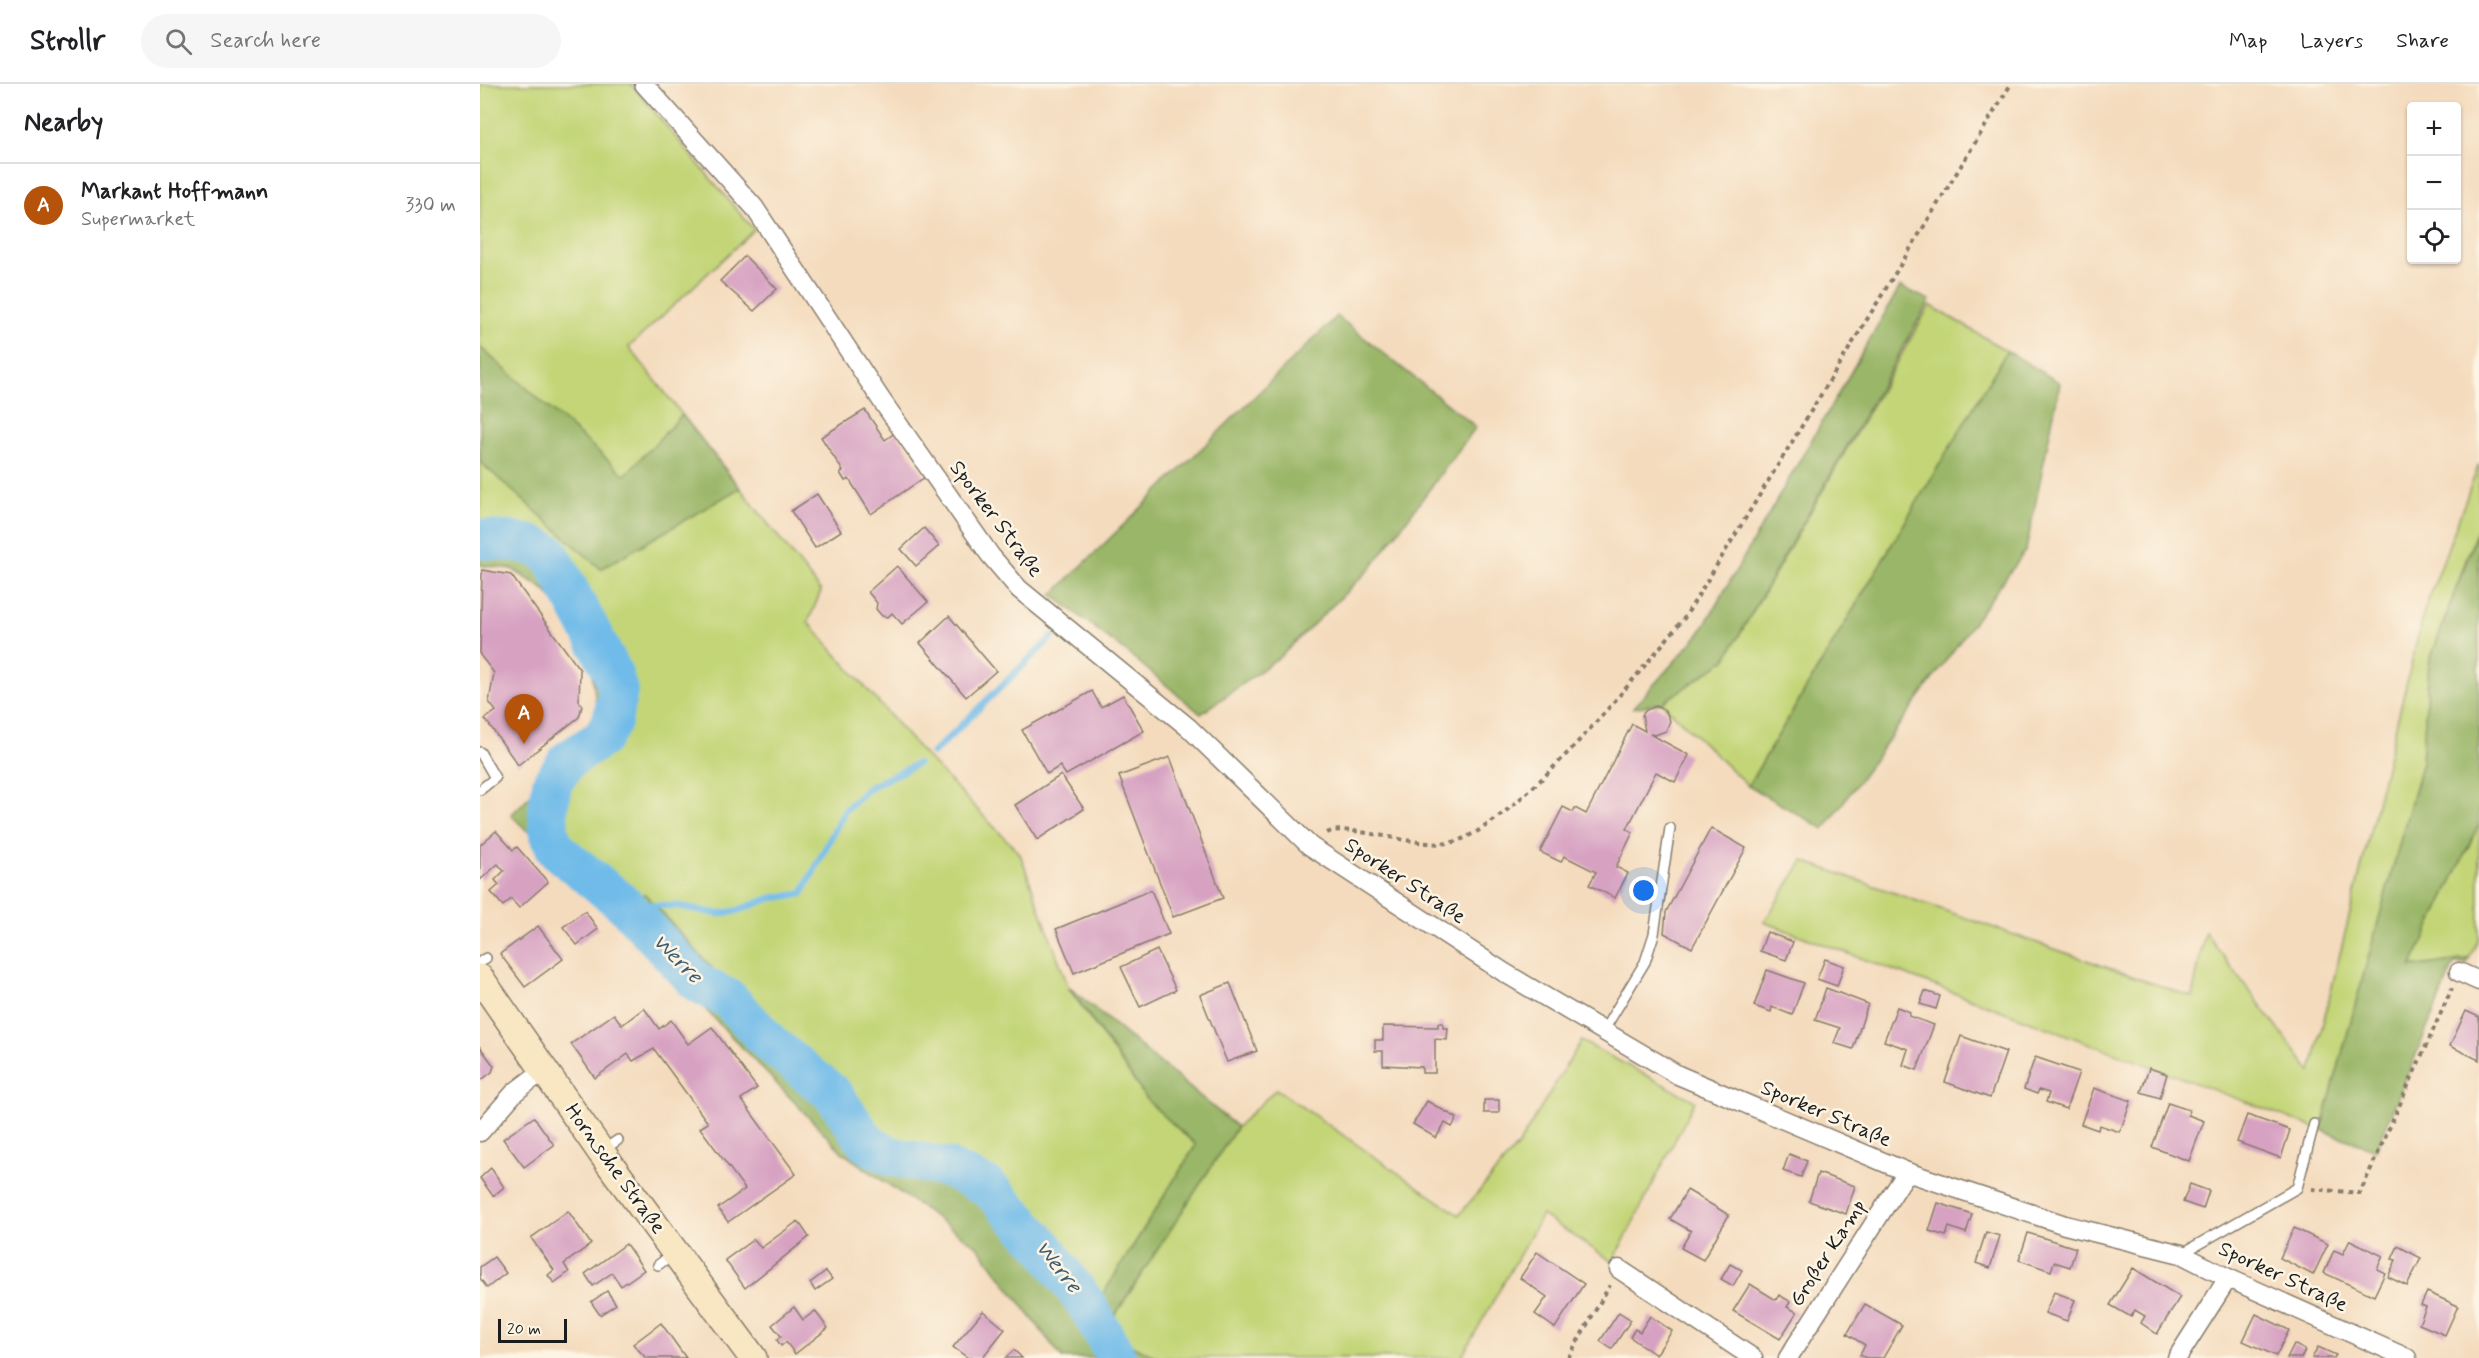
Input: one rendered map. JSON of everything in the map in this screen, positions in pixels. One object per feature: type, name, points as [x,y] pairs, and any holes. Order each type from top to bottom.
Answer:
[{"type":"main road","name":"Hornsche Straße","points":[[482,966],[542,1061],[609,1146],[676,1254],[753,1358]]},
{"type":"street","name":"Sporker Straße","points":[[644,84],[754,207],[896,420],[990,555],[1018,590],[1189,728],[1310,846],[1505,973],[1678,1075],[1906,1172],[2065,1225],[2181,1254],[2228,1278],[2407,1358]]},
{"type":"street","points":[[2459,972],[2479,981]]},
{"type":"street","points":[[480,1132],[542,1061]]},
{"type":"street","name":"Großer Kamp","points":[[1788,1358],[1906,1172]]},
{"type":"street","points":[[1619,1269],[1753,1358]]},
{"type":"street","points":[[2178,1358],[2228,1278]]},
{"type":"lane","points":[[480,752],[495,778],[480,790]]},
{"type":"lane","points":[[1604,1030],[1645,963],[1654,934],[1670,828]]},
{"type":"lane","points":[[2181,1254],[2297,1188],[2314,1124]]},
{"type":"path","points":[[1310,846],[1333,830],[1428,844],[1468,839],[1493,823],[1553,767],[1621,694],[1685,617],[2011,84]]},
{"type":"path","points":[[2297,1188],[2360,1193],[2459,972]]},
{"type":"path","points":[[1568,1358],[1619,1269]]},
{"type":"green space","points":[[480,84],[631,84],[754,230],[629,347],[821,591],[808,622],[923,753],[1020,854],[1069,989],[1149,1102],[1196,1145],[1090,1315],[978,1196],[866,1139],[645,894],[613,913],[552,855],[573,781],[613,746],[628,692],[539,555],[480,542]]},
{"type":"green space","points":[[1900,287],[1930,300],[1725,660],[1662,703],[1633,708],[1700,633]]},
{"type":"green space","points":[[1930,305],[2007,351],[1748,786],[1662,703],[1725,660]]},
{"type":"green space","points":[[1337,316],[1476,427],[1370,569],[1281,656],[1201,714],[1129,654],[1052,595]]},
{"type":"green space","points":[[480,347],[625,475],[682,415],[740,488],[601,569],[480,462]]},
{"type":"green space","points":[[2007,351],[2060,383],[2026,550],[1824,829],[1748,786]]},
{"type":"green space","points":[[2479,464],[2479,524],[2429,663],[2422,762],[2321,1130],[1764,922],[1803,861],[2192,997],[2205,932],[2311,1072],[2424,612]]},
{"type":"green space","points":[[2479,527],[2479,824],[2411,967],[2469,959],[2467,964],[2454,964],[2376,1150],[2321,1130],[2422,762],[2429,663]]},
{"type":"green space","points":[[480,542],[539,555],[586,596],[628,692],[629,722],[613,746],[573,781],[552,855],[511,815],[560,765],[597,710],[588,644],[545,590],[512,569],[480,565]]},
{"type":"green space","points":[[2479,824],[2479,938],[2469,959],[2411,967]]},
{"type":"green space","points":[[645,894],[866,1139],[977,1195],[1042,1247],[1090,1315],[1196,1145],[1149,1102],[1070,988],[1237,1127],[1104,1332],[1158,1358],[1062,1358],[978,1247],[843,1153],[616,916]]},
{"type":"green space","points":[[1581,1041],[1695,1101],[1613,1262],[1542,1215],[1461,1358],[1158,1358],[1104,1332],[1237,1127],[1276,1089],[1459,1215],[1519,1144]]},
{"type":"building","points":[[745,256],[777,289],[754,311],[720,281]]},
{"type":"building","points":[[865,410],[885,440],[896,432],[925,477],[871,514],[849,479],[845,481],[840,473],[843,471],[821,437]]},
{"type":"building","points":[[817,494],[841,531],[815,548],[791,511]]},
{"type":"building","points":[[924,528],[939,546],[916,566],[901,549]]},
{"type":"building","points":[[897,566],[928,602],[902,624],[892,613],[888,617],[882,616],[876,609],[877,603],[868,592]]},
{"type":"building","points":[[482,570],[511,575],[580,670],[579,701],[582,706],[579,717],[518,765],[485,719],[496,711],[489,702],[494,673],[480,655]]},
{"type":"building","points":[[949,616],[996,671],[966,697],[920,643]]},
{"type":"building","points":[[1092,691],[1101,707],[1123,695],[1144,731],[1066,775],[1060,766],[1047,774],[1022,730]]},
{"type":"building","points":[[1656,706],[1666,711],[1670,721],[1666,731],[1655,735],[1650,734],[1689,755],[1675,782],[1656,772],[1627,829],[1633,832],[1616,867],[1628,873],[1615,898],[1589,885],[1596,872],[1564,856],[1561,862],[1540,852],[1563,807],[1573,812],[1575,808],[1586,814],[1632,724],[1645,731],[1642,715],[1646,710]]},
{"type":"building","points":[[1170,757],[1223,898],[1173,917],[1119,776]]},
{"type":"building","points":[[1061,775],[1084,809],[1037,840],[1015,805]]},
{"type":"building","points":[[1711,828],[1746,848],[1692,948],[1664,933],[1666,912]]},
{"type":"building","points":[[496,831],[513,850],[517,847],[548,882],[519,908],[511,899],[503,906],[491,892],[499,885],[495,880],[504,871],[498,864],[480,880],[480,845]]},
{"type":"building","points":[[1151,890],[1169,934],[1074,973],[1056,929]]},
{"type":"building","points":[[585,911],[598,929],[577,945],[563,927]]},
{"type":"building","points":[[538,926],[563,959],[525,987],[500,954]]},
{"type":"building","points":[[1767,932],[1793,942],[1786,960],[1760,951]]},
{"type":"building","points":[[1157,950],[1176,990],[1140,1007],[1121,967]]},
{"type":"building","points":[[1825,959],[1844,966],[1837,986],[1817,979]]},
{"type":"building","points":[[1767,970],[1804,983],[1792,1015],[1772,1007],[1771,1012],[1754,1006]]},
{"type":"building","points":[[1230,983],[1257,1051],[1227,1062],[1200,995]]},
{"type":"building","points":[[1826,988],[1868,1004],[1853,1049],[1834,1043],[1840,1028],[1815,1020]]},
{"type":"building","points":[[1925,991],[1940,996],[1936,1009],[1920,1004]]},
{"type":"building","points":[[1897,1007],[1910,1012],[1909,1016],[1934,1025],[1917,1070],[1903,1065],[1908,1049],[1884,1041]]},
{"type":"building","points":[[644,1008],[659,1029],[671,1020],[688,1044],[712,1027],[757,1088],[741,1099],[796,1174],[728,1222],[718,1208],[745,1189],[700,1128],[708,1123],[654,1049],[633,1061],[628,1054],[595,1078],[571,1044],[614,1014],[622,1025]]},
{"type":"building","points":[[2466,1011],[2479,1017],[2479,1060],[2450,1046]]},
{"type":"building","points":[[1438,1023],[1443,1023],[1443,1028],[1448,1028],[1447,1040],[1435,1039],[1435,1073],[1422,1073],[1422,1067],[1383,1065],[1383,1051],[1375,1051],[1375,1040],[1383,1040],[1383,1026],[1438,1027]]},
{"type":"building","points":[[1961,1036],[2006,1052],[1990,1098],[1945,1082]]},
{"type":"building","points":[[480,1047],[494,1066],[492,1072],[480,1081]]},
{"type":"building","points":[[2035,1057],[2079,1072],[2066,1109],[2046,1102],[2049,1093],[2039,1090],[2037,1094],[2024,1089]]},
{"type":"building","points":[[2149,1068],[2167,1074],[2160,1098],[2141,1092]]},
{"type":"building","points":[[2094,1088],[2131,1101],[2120,1132],[2099,1125],[2098,1130],[2081,1124]]},
{"type":"building","points":[[1484,1100],[1499,1100],[1499,1113],[1484,1113]]},
{"type":"building","points":[[1427,1101],[1457,1118],[1452,1127],[1445,1123],[1436,1138],[1413,1124]]},
{"type":"building","points":[[2168,1103],[2189,1110],[2188,1115],[2204,1121],[2189,1161],[2152,1147]]},
{"type":"building","points":[[2247,1115],[2290,1130],[2281,1158],[2237,1142]]},
{"type":"building","points":[[534,1117],[554,1145],[524,1167],[503,1139]]},
{"type":"building","points":[[1789,1154],[1807,1161],[1801,1177],[1783,1171]]},
{"type":"building","points":[[491,1168],[504,1187],[493,1196],[480,1178]]},
{"type":"building","points":[[1818,1173],[1855,1186],[1846,1214],[1809,1201]]},
{"type":"building","points":[[2190,1184],[2209,1191],[2203,1209],[2183,1202]]},
{"type":"building","points":[[1687,1190],[1729,1215],[1703,1260],[1681,1248],[1691,1231],[1670,1219]]},
{"type":"building","points":[[1938,1203],[1972,1214],[1966,1233],[1949,1227],[1946,1236],[1929,1231]]},
{"type":"building","points":[[568,1211],[591,1244],[564,1264],[569,1272],[554,1283],[548,1275],[554,1270],[531,1238]]},
{"type":"building","points":[[798,1221],[809,1237],[745,1288],[725,1260],[754,1239],[761,1248]]},
{"type":"building","points":[[2294,1228],[2328,1244],[2313,1275],[2280,1258]]},
{"type":"building","points":[[1986,1232],[2000,1236],[1990,1268],[1976,1263]]},
{"type":"building","points":[[2028,1233],[2076,1248],[2070,1267],[2054,1262],[2051,1271],[2019,1260]]},
{"type":"building","points":[[2350,1240],[2383,1256],[2377,1269],[2385,1273],[2374,1296],[2324,1273],[2334,1250],[2343,1254]]},
{"type":"building","points":[[626,1244],[644,1270],[621,1286],[612,1273],[593,1286],[585,1274]]},
{"type":"building","points":[[2398,1246],[2421,1258],[2407,1286],[2388,1277],[2396,1260],[2392,1259]]},
{"type":"building","points":[[1537,1252],[1584,1284],[1555,1328],[1535,1314],[1547,1297],[1520,1278]]},
{"type":"building","points":[[494,1257],[506,1273],[487,1288],[480,1278],[480,1267]]},
{"type":"building","points":[[1730,1264],[1742,1270],[1733,1286],[1721,1279]]},
{"type":"building","points":[[2133,1268],[2180,1297],[2157,1334],[2141,1323],[2145,1316],[2135,1310],[2131,1317],[2110,1305]]},
{"type":"building","points":[[826,1271],[832,1279],[815,1291],[810,1283]]},
{"type":"building","points":[[1750,1284],[1776,1300],[1779,1295],[1788,1300],[1790,1302],[1787,1307],[1797,1312],[1780,1339],[1733,1311]]},
{"type":"building","points":[[607,1291],[616,1304],[600,1315],[591,1302]]},
{"type":"building","points":[[2054,1292],[2075,1300],[2067,1321],[2045,1313]]},
{"type":"building","points":[[2427,1292],[2458,1306],[2445,1335],[2419,1324],[2426,1307],[2421,1305]]},
{"type":"building","points":[[1865,1304],[1902,1325],[1883,1358],[1866,1358],[1860,1355],[1865,1345],[1847,1334]]},
{"type":"building","points":[[794,1307],[803,1320],[815,1311],[828,1328],[795,1354],[786,1342],[781,1346],[777,1340],[781,1336],[772,1325]]},
{"type":"building","points":[[983,1311],[1005,1329],[982,1358],[968,1358],[953,1347]]},
{"type":"building","points":[[1619,1312],[1631,1320],[1612,1349],[1600,1341]]},
{"type":"building","points":[[2256,1314],[2289,1330],[2276,1356],[2243,1341]]},
{"type":"building","points":[[1650,1316],[1672,1331],[1656,1355],[1630,1337],[1635,1329],[1640,1332]]},
{"type":"building","points":[[661,1323],[686,1358],[646,1358],[633,1344]]},
{"type":"building","points":[[2294,1344],[2305,1350],[2301,1358],[2287,1358]]},
{"type":"building","points":[[2318,1347],[2336,1355],[2334,1358],[2312,1358]]},
{"type":"building","points":[[1014,1350],[1022,1358],[1005,1358]]},
{"type":"waterway","name":"Werre","points":[[480,539],[524,543],[550,554],[612,671],[618,691],[612,721],[602,738],[568,760],[552,783],[548,810],[549,833],[556,850],[624,904],[698,983],[729,999],[770,1043],[833,1094],[868,1144],[891,1156],[948,1168],[988,1187],[1042,1244],[1087,1305],[1117,1358]]},
{"type":"waterway","points":[[933,753],[1053,636]]},
{"type":"waterway","points":[[624,904],[677,906],[719,914],[736,911],[771,898],[802,894],[845,810],[868,788],[917,764]]},
{"type":"place","name":"Markant Hoffmann","points":[[524,744]]}]
